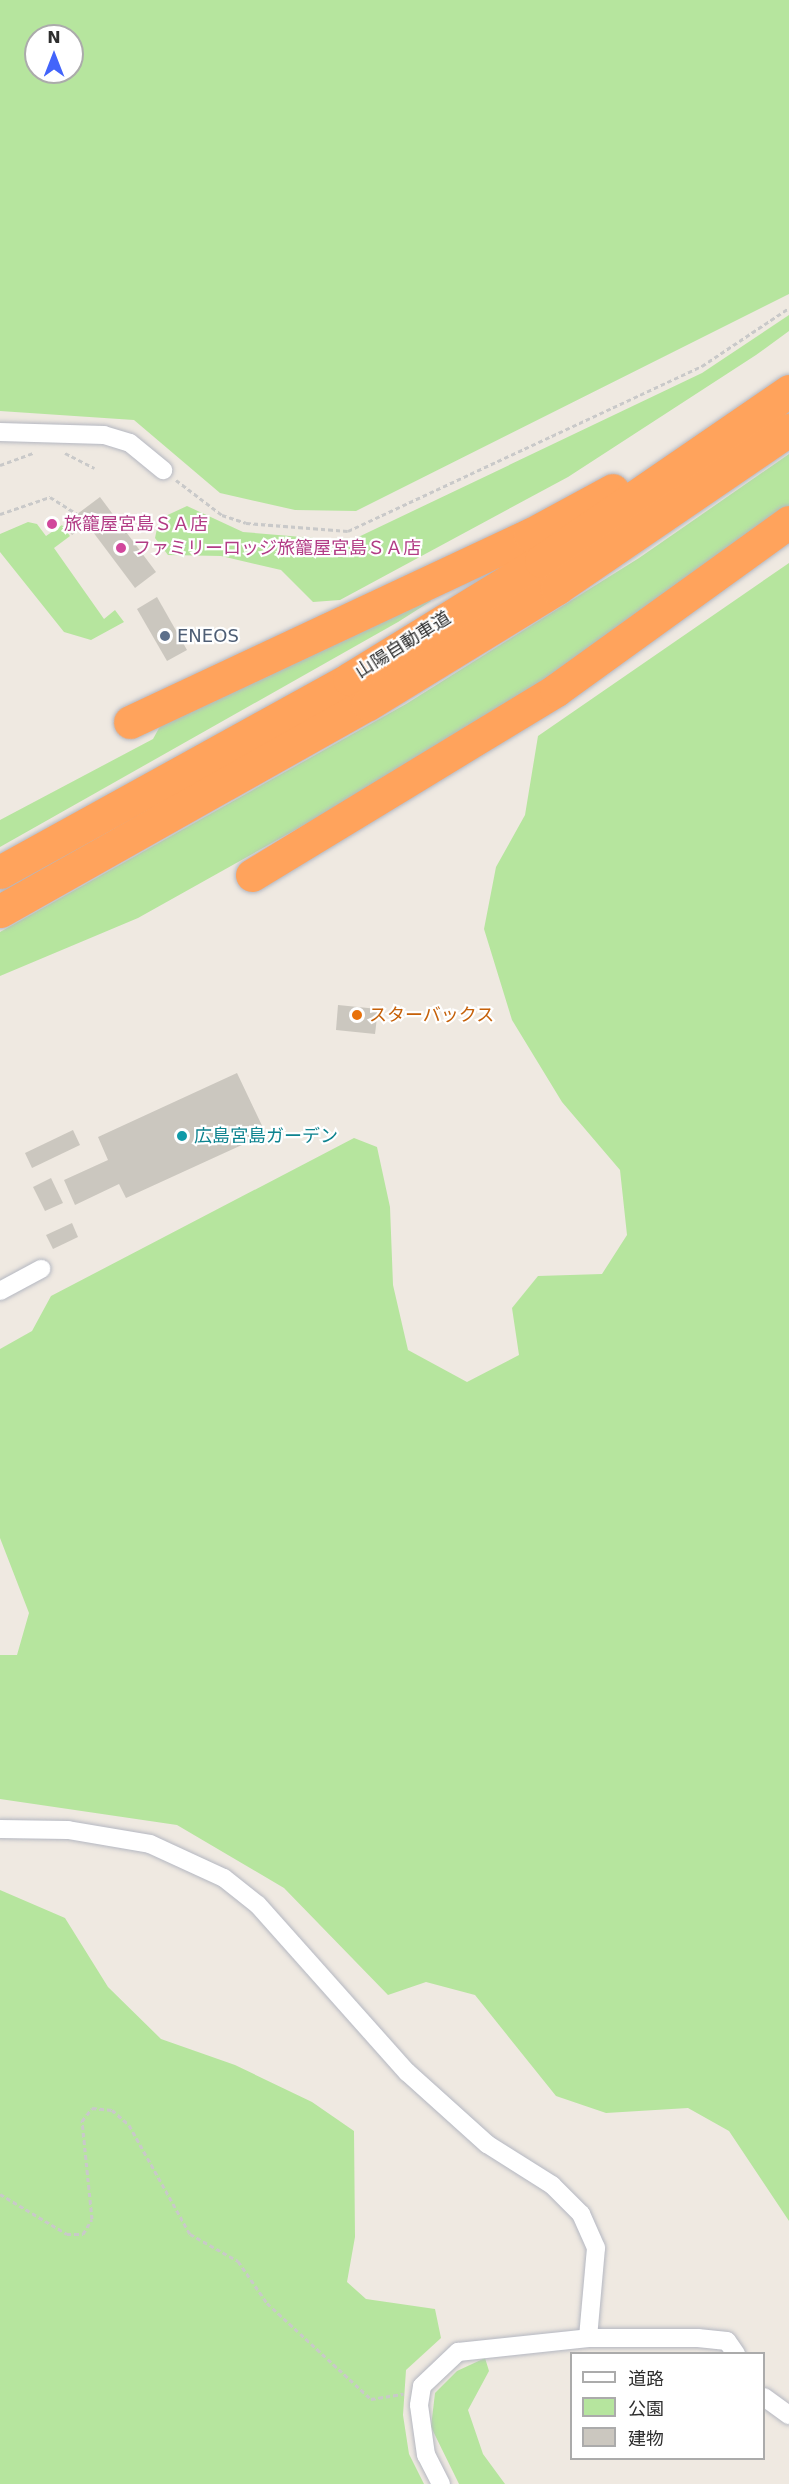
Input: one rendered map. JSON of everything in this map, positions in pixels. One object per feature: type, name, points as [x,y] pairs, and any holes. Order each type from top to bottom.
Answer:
[{"type":"highway","points":[[130,722],[530,535],[607,493],[789,374]]},
{"type":"highway","name":"山陽自動車道","points":[[0,872],[380,660],[541,561],[789,391]]},
{"type":"highway","name":"山陽自動車道","points":[[0,911],[368,704],[558,588],[789,430]]},
{"type":"highway","points":[[252,875],[556,690],[789,522]]},
{"type":"street","points":[[0,432],[104,435],[130,442],[163,470]]},
{"type":"street","points":[[0,1291],[41,1269]]},
{"type":"street","points":[[0,1829],[68,1830],[150,1844],[224,1878],[258,1905],[407,2072],[487,2144],[552,2185],[581,2214],[596,2248],[588,2338]]},
{"type":"street","points":[[441,2484],[426,2455],[418,2405],[422,2386],[469,2349],[588,2338],[727,2341],[735,2352]]},
{"type":"street","points":[[765,2398],[789,2415]]},
{"type":"path","points":[[163,470],[222,515],[246,523],[348,531],[702,366],[789,308]]},
{"type":"path","points":[[0,465],[39,450]]},
{"type":"path","points":[[57,452],[94,468]]},
{"type":"path","points":[[0,514],[50,497],[77,514]]},
{"type":"path","points":[[0,2194],[68,2234],[83,2234],[92,2219],[82,2121],[92,2108],[112,2110],[129,2125],[190,2234],[238,2261],[267,2303],[371,2399],[393,2399],[422,2386]]},
{"type":"green space","points":[[0,0],[789,0],[789,294],[356,511],[295,510],[220,493],[134,420],[0,411]]},
{"type":"green space","points":[[789,315],[789,331],[756,355],[568,477],[340,600],[313,602],[281,570],[221,556],[168,555],[155,538],[159,519],[187,506],[243,532],[350,541],[702,373]]},
{"type":"green space","points":[[789,454],[789,510],[479,727],[138,918],[0,976],[0,932],[406,704],[639,558]]},
{"type":"green space","points":[[28,522],[37,524],[46,536],[62,525],[70,536],[54,548],[104,619],[115,610],[124,622],[91,640],[64,632],[0,552],[0,534]]},
{"type":"green space","points":[[789,563],[789,2221],[729,2131],[688,2108],[606,2113],[556,2096],[475,1995],[426,1982],[388,1995],[284,1888],[177,1825],[0,1799],[0,1655],[17,1655],[29,1613],[0,1538],[0,1349],[32,1331],[51,1296],[354,1138],[377,1147],[390,1207],[393,1285],[408,1350],[467,1382],[519,1355],[512,1308],[538,1276],[602,1274],[627,1235],[620,1170],[562,1102],[512,1020],[484,929],[496,867],[525,815],[538,736]]},
{"type":"green space","points":[[426,594],[431,601],[398,622],[0,847],[0,820],[153,739],[164,719]]},
{"type":"green space","points":[[0,1890],[65,1918],[108,1987],[161,2039],[235,2065],[312,2102],[354,2131],[355,2237],[347,2282],[366,2299],[435,2309],[441,2338],[406,2370],[403,2415],[409,2454],[424,2484],[0,2484]]},
{"type":"green space","points":[[485,2358],[489,2371],[468,2410],[483,2454],[505,2484],[459,2484],[431,2427],[435,2393],[457,2371]]},
{"type":"building","name":"ファミリーロッジ旅籠屋宮島ＳＡ店","points":[[100,497],[156,572],[135,588],[87,524],[72,535],[64,524]]},
{"type":"building","points":[[157,597],[187,650],[167,661],[137,609]]},
{"type":"building","points":[[338,1005],[378,1009],[375,1034],[336,1030]]},
{"type":"building","name":"広島宮島ガーデン","points":[[237,1073],[266,1134],[126,1198],[119,1184],[75,1205],[64,1180],[108,1160],[98,1137]]},
{"type":"building","points":[[73,1130],[80,1145],[32,1168],[25,1153]]},
{"type":"building","points":[[51,1178],[63,1203],[45,1211],[33,1187]]},
{"type":"building","points":[[72,1223],[78,1237],[53,1249],[46,1235]]},
{"type":"place","name":"旅籠屋宮島ＳＡ店","points":[[52,524]]},
{"type":"place","name":"ファミリーロッジ旅籠屋宮島ＳＡ店","points":[[121,548]]},
{"type":"place","name":"ENEOS","points":[[165,636]]},
{"type":"place","name":"スターバックス","points":[[357,1015]]},
{"type":"place","name":"広島宮島ガーデン","points":[[182,1136]]}]
